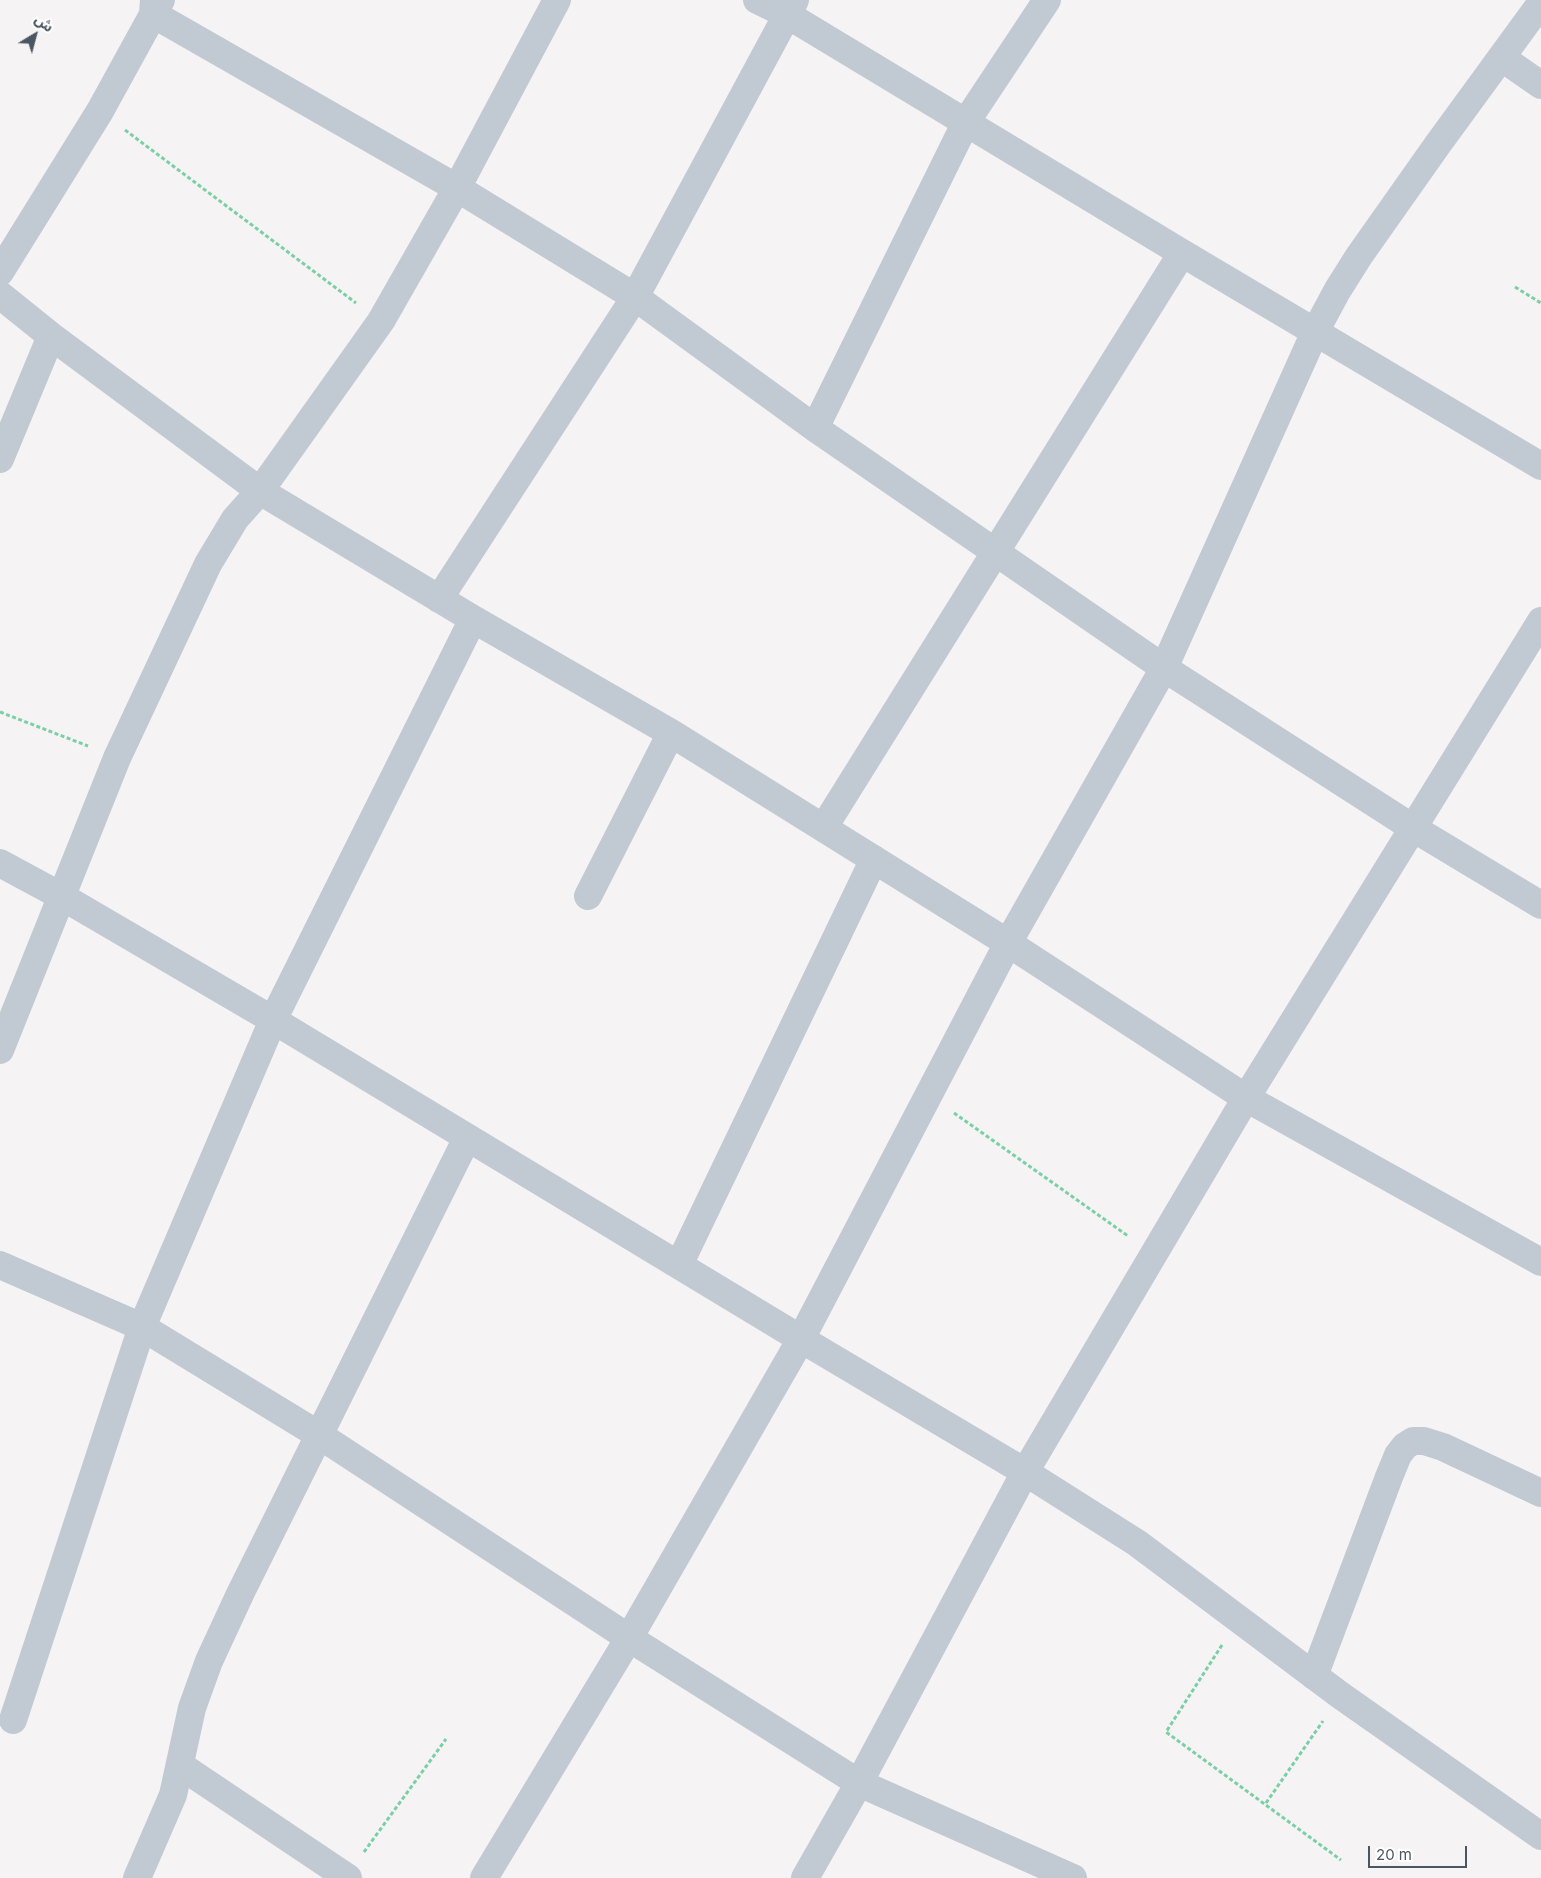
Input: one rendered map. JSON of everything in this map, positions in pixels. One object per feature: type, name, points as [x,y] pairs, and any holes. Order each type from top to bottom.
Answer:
[{"type":"street","points":[[0,1050],[117,758],[208,564],[235,519],[260,491],[381,322],[457,188],[557,0]]},
{"type":"street","points":[[757,0],[790,7],[966,122],[1541,466]]},
{"type":"street","points":[[815,428],[966,122],[1047,0]]},
{"type":"street","points":[[484,1878],[629,1638],[800,1339],[1008,943],[1164,668],[1316,332],[1337,291],[1359,256],[1438,144],[1541,3]]},
{"type":"street","points":[[0,272],[100,111],[156,5],[635,297],[815,428],[1164,668],[1413,828],[1541,906]]},
{"type":"street","points":[[439,599],[635,297],[790,7]]},
{"type":"street","points":[[1502,58],[1541,85]]},
{"type":"street","points":[[824,827],[1182,252]]},
{"type":"street","points":[[0,295],[50,336],[260,491],[439,599],[671,733],[824,827],[1008,943],[1246,1098],[1541,1262]]},
{"type":"street","points":[[0,459],[50,336]]},
{"type":"street","points":[[13,1720],[142,1327],[273,1020],[473,619]]},
{"type":"street","points":[[805,1878],[859,1783],[1025,1472],[1246,1098],[1541,621]]},
{"type":"street","points":[[588,896],[671,733]]},
{"type":"street","points":[[679,1265],[874,859]]},
{"type":"street","points":[[0,862],[273,1020],[800,1339],[1025,1472],[1137,1543],[1340,1696],[1541,1836]]},
{"type":"street","points":[[137,1878],[173,1795],[181,1766],[192,1708],[209,1661],[241,1592],[467,1138]]},
{"type":"street","points":[[0,1265],[142,1327],[319,1434],[629,1638],[859,1783],[1073,1878]]},
{"type":"street","points":[[1314,1676],[1389,1477],[1398,1455],[1405,1446],[1413,1442],[1424,1441],[1443,1447],[1541,1493]]},
{"type":"street","points":[[181,1766],[347,1877]]},
{"type":"path","points":[[100,111],[381,322]]},
{"type":"path","points":[[1515,287],[1541,304]]},
{"type":"path","points":[[0,712],[117,758]]},
{"type":"path","points":[[928,1094],[1153,1254]]},
{"type":"path","points":[[1239,1620],[1166,1732],[1266,1803],[1341,1860]]},
{"type":"path","points":[[1266,1803],[1340,1696]]},
{"type":"path","points":[[347,1877],[446,1739]]}]
